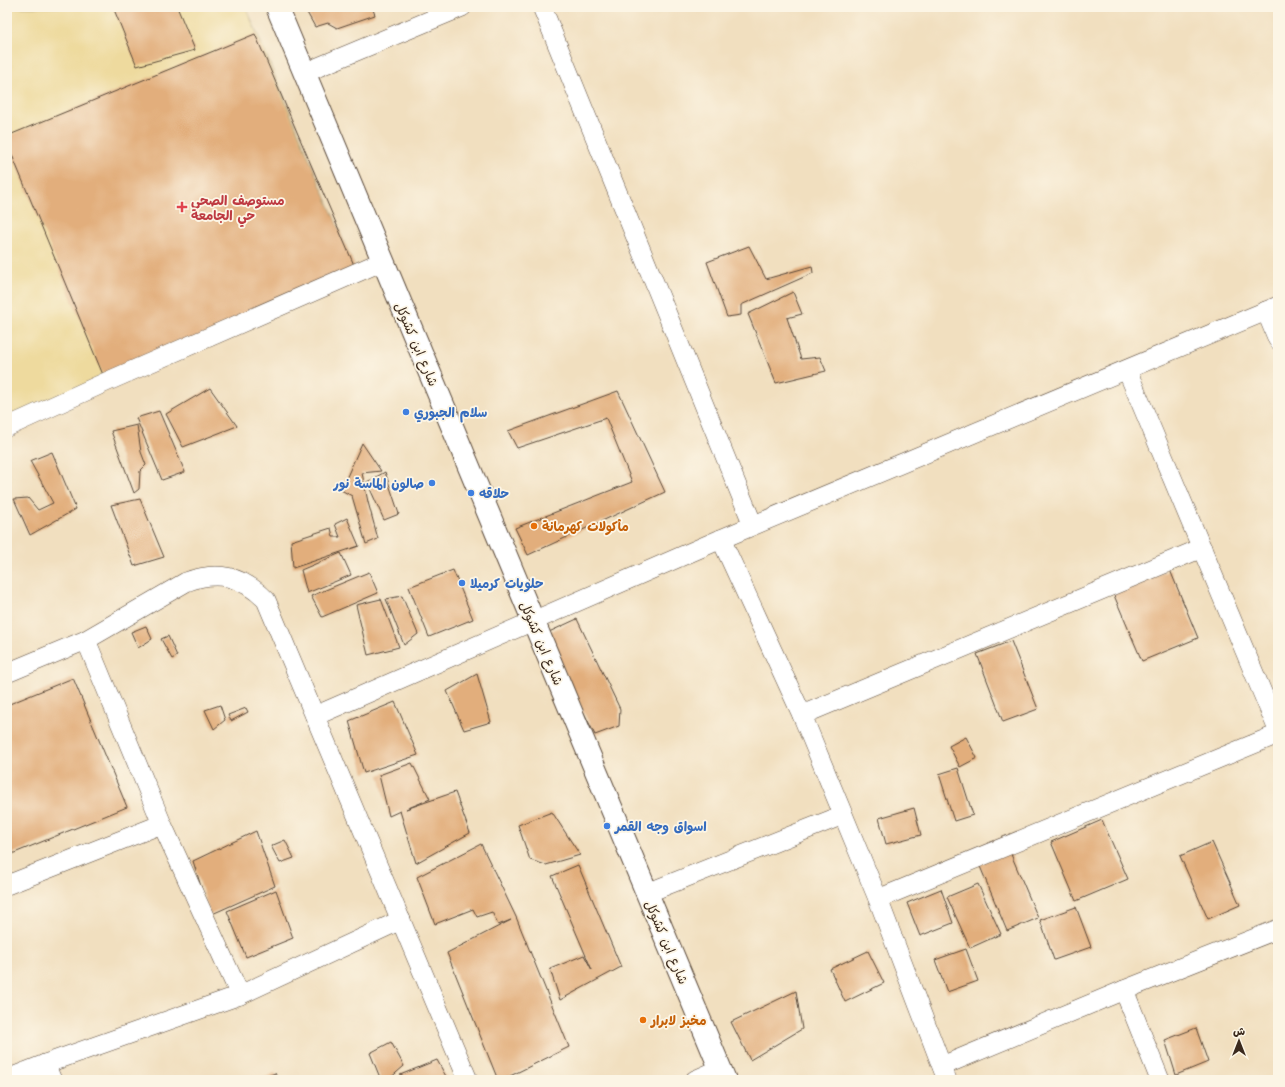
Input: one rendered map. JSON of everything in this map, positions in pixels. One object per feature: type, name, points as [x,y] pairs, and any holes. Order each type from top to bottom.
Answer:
[{"type":"street","name":"شارع ابن كشوكل","points":[[277,7],[722,1074]]},
{"type":"street","points":[[304,73],[462,7]]},
{"type":"street","points":[[542,7],[753,525]]},
{"type":"street","points":[[7,427],[383,261]]},
{"type":"street","points":[[315,716],[721,538],[1272,309],[1278,340]]},
{"type":"street","points":[[1127,370],[1278,730]]},
{"type":"street","points":[[721,538],[802,715],[878,900],[945,1073],[1124,990],[1278,929]]},
{"type":"street","points":[[802,715],[1202,548]]},
{"type":"street","points":[[7,673],[86,640],[186,582],[200,577],[215,575],[230,577],[244,582],[256,590],[266,600],[468,1080]]},
{"type":"street","points":[[86,640],[162,824],[240,995]]},
{"type":"street","points":[[878,900],[1278,734]]},
{"type":"street","points":[[647,893],[843,815]]},
{"type":"street","points":[[7,885],[162,824]]},
{"type":"street","points":[[7,1080],[49,1072],[240,995],[401,920]]},
{"type":"street","points":[[1124,990],[1160,1080]]},
{"type":"street","points":[[695,1080],[722,1074]]},
{"type":"sand","name":"مستوصف الصحي حي الجامعة","points":[[7,7],[246,7],[357,273],[7,429]]},
{"type":"building","points":[[113,7],[177,7],[195,50],[137,66]]},
{"type":"building","points":[[304,7],[372,7],[375,15],[337,28],[328,23],[315,27]]},
{"type":"building","name":"مستوصف الصحي حي الجامعة","points":[[255,34],[357,272],[106,382],[7,143],[7,136]]},
{"type":"building","points":[[749,246],[766,279],[812,266],[813,273],[741,305],[741,315],[727,317],[707,262]]},
{"type":"building","points":[[793,292],[802,314],[787,318],[801,359],[820,357],[826,371],[776,383],[748,314]]},
{"type":"building","points":[[210,388],[237,426],[183,447],[166,414]]},
{"type":"building","points":[[618,391],[665,492],[528,555],[515,528],[632,482],[606,418],[517,448],[508,431]]},
{"type":"building","points":[[159,411],[185,472],[162,480],[136,418]]},
{"type":"building","points":[[137,425],[141,452],[146,465],[140,471],[139,489],[134,493],[111,431]]},
{"type":"building","points":[[362,443],[381,471],[362,473],[378,539],[366,544],[352,496],[341,490]]},
{"type":"building","points":[[52,452],[76,509],[30,535],[14,499],[28,498],[38,510],[53,503],[30,461]]},
{"type":"building","points":[[385,472],[399,514],[384,520],[367,482]]},
{"type":"building","points":[[140,499],[164,557],[134,566],[111,505]]},
{"type":"building","points":[[347,518],[359,546],[293,568],[291,541],[331,528],[333,537],[340,537],[335,524]]},
{"type":"building","points":[[341,553],[351,575],[307,593],[301,570]]},
{"type":"building","points":[[453,570],[473,619],[429,637],[409,587]]},
{"type":"building","points":[[1170,570],[1198,638],[1142,661],[1113,593]]},
{"type":"building","points":[[369,572],[378,593],[322,617],[311,596]]},
{"type":"building","points":[[402,596],[418,634],[404,645],[386,599]]},
{"type":"building","points":[[381,599],[399,647],[368,655],[356,605]]},
{"type":"building","points":[[577,619],[620,709],[619,726],[595,735],[569,683],[549,632]]},
{"type":"building","points":[[146,626],[152,639],[138,648],[131,632]]},
{"type":"building","points":[[168,636],[177,656],[172,659],[161,639]]},
{"type":"building","points":[[1011,641],[1038,709],[1003,722],[977,654]]},
{"type":"building","points":[[477,674],[491,722],[464,730],[447,691]]},
{"type":"building","points":[[73,678],[127,807],[7,856],[7,705]]},
{"type":"building","points":[[395,702],[418,755],[364,773],[349,721]]},
{"type":"building","points":[[220,705],[225,720],[214,729],[205,710]]},
{"type":"building","points":[[246,708],[248,712],[231,721],[228,715]]},
{"type":"building","points":[[966,737],[977,758],[960,767],[949,746]]},
{"type":"building","points":[[412,763],[430,799],[406,809],[455,792],[470,833],[416,863],[400,811],[389,816],[379,775]]},
{"type":"building","points":[[958,768],[973,815],[954,821],[939,774]]},
{"type":"building","points":[[914,808],[921,835],[886,844],[879,818]]},
{"type":"building","points":[[552,812],[580,855],[546,865],[530,860],[518,825]]},
{"type":"building","points":[[1102,820],[1128,879],[1076,901],[1051,842]]},
{"type":"building","points":[[256,831],[275,886],[210,915],[193,861]]},
{"type":"building","points":[[285,840],[294,858],[280,863],[271,846]]},
{"type":"building","points":[[1212,842],[1240,905],[1208,919],[1180,856]]},
{"type":"building","points":[[481,844],[516,917],[569,1047],[502,1080],[498,1080],[447,953],[511,920],[498,925],[492,912],[477,917],[473,909],[435,924],[417,877]]},
{"type":"building","points":[[1010,852],[1038,918],[1007,931],[979,864]]},
{"type":"building","points":[[578,865],[621,967],[560,1000],[550,969],[584,955],[592,970],[552,876]]},
{"type":"building","points":[[978,884],[1001,934],[970,948],[947,897]]},
{"type":"building","points":[[941,889],[953,923],[920,936],[907,903]]},
{"type":"building","points":[[276,890],[293,938],[246,957],[227,911]]},
{"type":"building","points":[[1076,907],[1091,947],[1054,960],[1040,920]]},
{"type":"building","points":[[966,949],[978,981],[947,992],[935,960]]},
{"type":"building","points":[[868,951],[884,983],[845,1002],[830,969]]},
{"type":"building","points":[[796,991],[802,1029],[750,1060],[731,1022]]},
{"type":"building","points":[[1196,1028],[1208,1062],[1176,1075],[1165,1040]]},
{"type":"building","points":[[391,1042],[404,1066],[388,1080],[381,1080],[370,1053]]},
{"type":"building","points":[[437,1060],[448,1080],[402,1080],[400,1075]]},
{"type":"building","points":[[275,1073],[278,1080],[259,1080]]},
{"type":"place","name":"مستوصف الصحي حي الجامعة","points":[[182,207]]},
{"type":"place","name":"سلام الجبوري","points":[[406,412]]},
{"type":"place","name":"صالون الماسة نور","points":[[432,483]]},
{"type":"place","name":"حلاقه","points":[[471,493]]},
{"type":"place","name":"مأكولات كهرمانة","points":[[534,526]]},
{"type":"place","name":"حلويات كرميلا","points":[[462,583]]},
{"type":"place","name":"اسواق وجه القمر","points":[[607,826]]},
{"type":"place","name":"مخبز لابرار","points":[[643,1020]]}]
